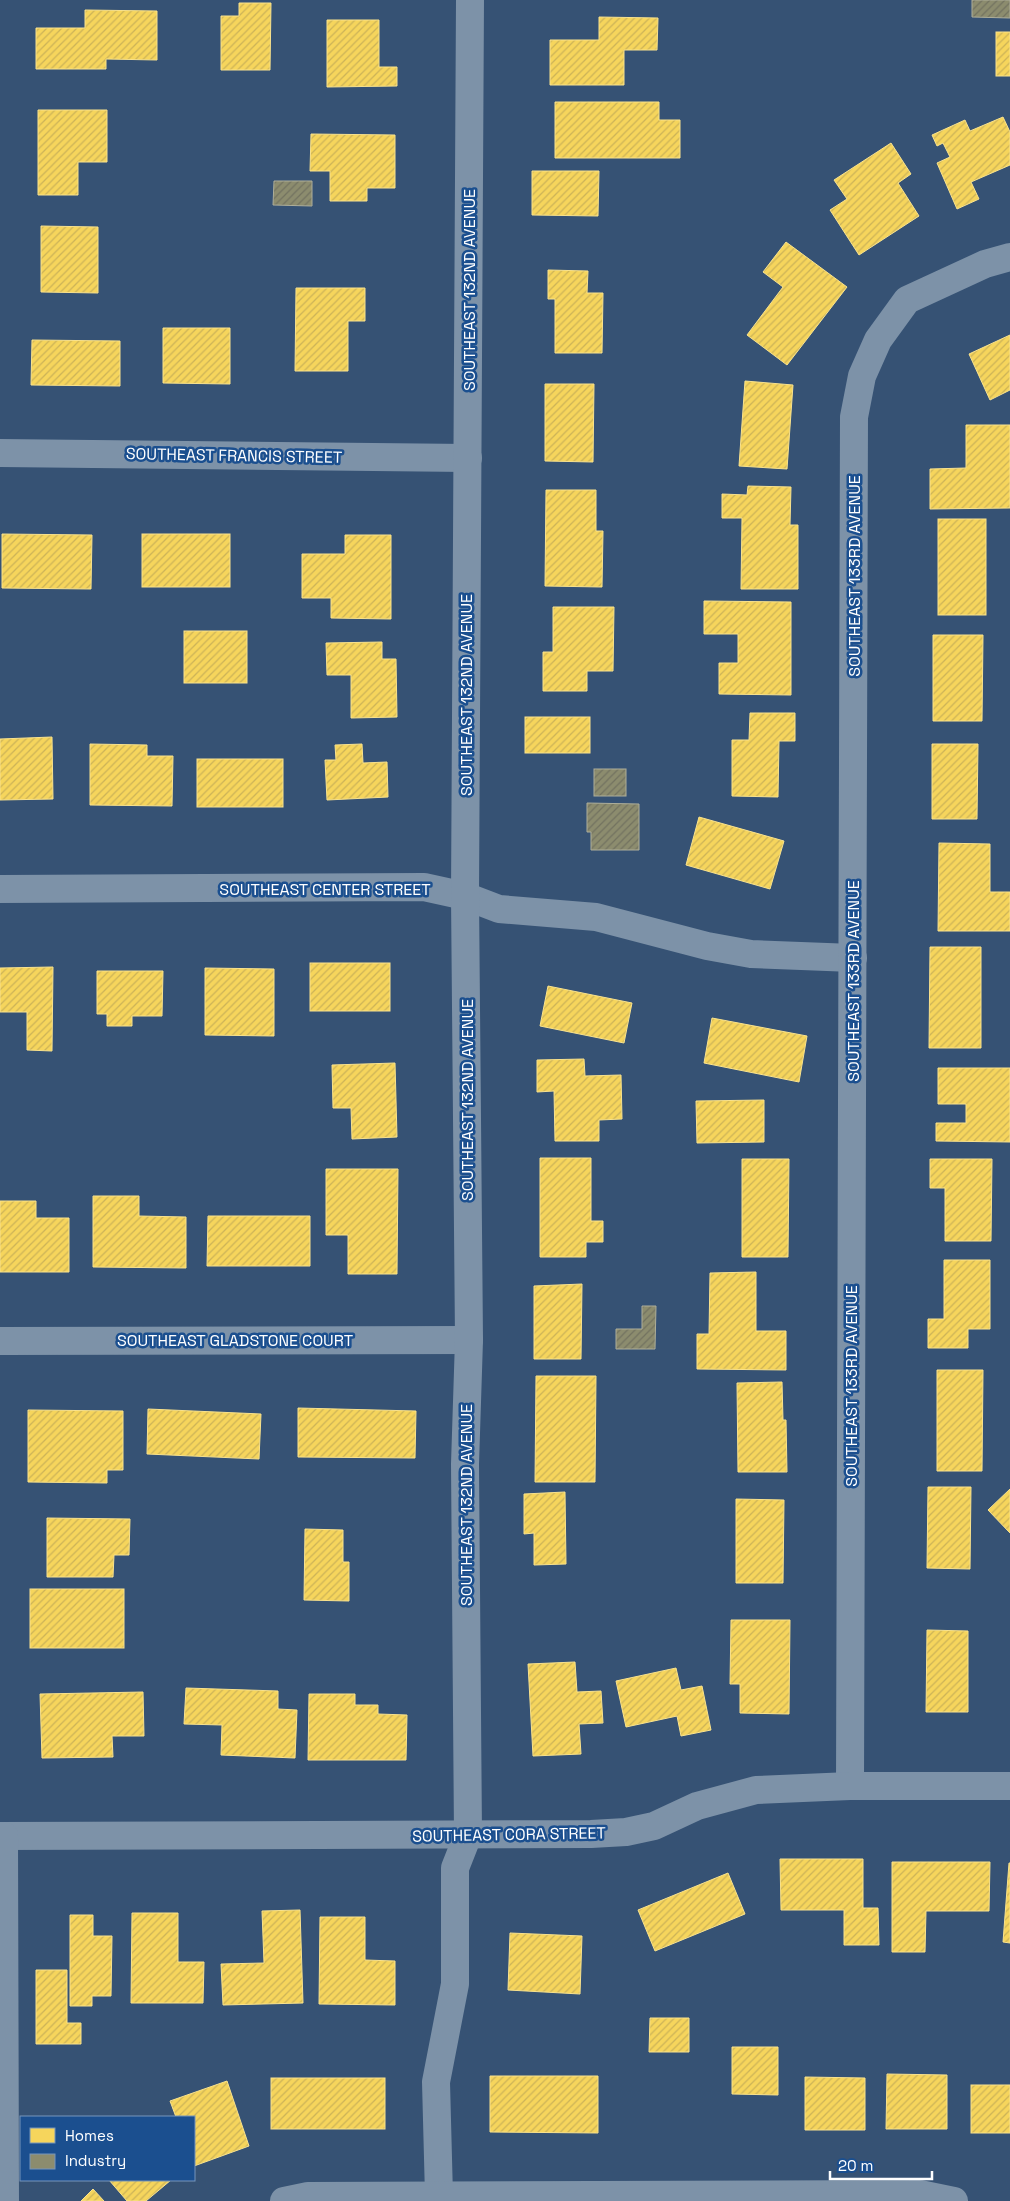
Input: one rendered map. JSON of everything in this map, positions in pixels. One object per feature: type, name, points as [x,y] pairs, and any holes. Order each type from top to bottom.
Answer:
[{"type":"street","name":"SOUTHEAST 132ND AVENUE","points":[[439,2196],[436,2082],[455,1984],[455,1868],[468,1835],[465,1464],[469,1340],[465,896],[470,0]]},
{"type":"street","name":"SOUTHEAST 133RD AVENUE","points":[[850,1786],[854,417],[862,376],[878,340],[907,300],[985,264],[1010,257]]},
{"type":"street","name":"SOUTHEAST FRANCIS STREET","points":[[0,452],[468,458]]},
{"type":"street","name":"SOUTHEAST CENTER STREET","points":[[0,889],[424,887],[465,896],[499,909],[596,917],[707,946],[751,954],[853,958]]},
{"type":"street","name":"SOUTHEAST GLADSTONE COURT","points":[[0,1340],[469,1340]]},
{"type":"street","name":"SOUTHEAST CORA STREET","points":[[2,1836],[591,1834],[626,1832],[654,1826],[697,1806],[735,1794],[756,1790],[850,1786],[1010,1786]]},
{"type":"street","points":[[2,1836],[5,2201]]},
{"type":"street","points":[[284,2201],[308,2196],[920,2194],[954,2201]]},
{"type":"building: Homes","points":[[239,3],[271,3],[270,70],[221,70],[221,16],[239,16]]},
{"type":"building: Homes","points":[[85,10],[157,11],[157,60],[106,59],[106,69],[36,69],[36,28],[85,28]]},
{"type":"building: Homes","points":[[599,17],[658,18],[657,50],[624,50],[624,85],[550,85],[550,40],[599,40]]},
{"type":"building: Homes","points":[[327,20],[379,20],[379,67],[397,67],[397,86],[327,87]]},
{"type":"building: Homes","points":[[996,32],[1010,32],[1010,76],[996,76]]},
{"type":"building: Homes","points":[[555,102],[659,102],[659,120],[680,120],[680,158],[555,158]]},
{"type":"building: Homes","points":[[38,110],[107,110],[107,162],[78,162],[78,195],[38,195]]},
{"type":"building: Homes","points":[[1003,117],[1010,132],[1010,165],[971,182],[979,199],[957,209],[937,163],[950,157],[943,143],[937,146],[932,135],[965,120],[970,131]]},
{"type":"building: Homes","points":[[311,134],[395,135],[395,188],[367,188],[367,201],[330,201],[330,171],[310,171]]},
{"type":"building: Homes","points":[[891,143],[911,174],[898,183],[919,216],[859,255],[830,210],[847,199],[834,180]]},
{"type":"building: Homes","points":[[532,171],[599,171],[598,216],[532,215]]},
{"type":"building: Homes","points":[[41,226],[98,227],[98,293],[41,292]]},
{"type":"building: Homes","points":[[786,242],[847,287],[787,365],[747,335],[783,287],[763,272]]},
{"type":"building: Homes","points":[[548,270],[588,271],[587,293],[603,293],[602,353],[555,353],[555,299],[548,299]]},
{"type":"building: Homes","points":[[296,288],[365,288],[365,321],[348,321],[348,371],[295,371]]},
{"type":"building: Homes","points":[[163,328],[230,328],[230,384],[163,383]]},
{"type":"building: Homes","points":[[1010,335],[1010,390],[990,400],[969,354]]},
{"type":"building: Homes","points":[[32,340],[120,341],[120,386],[31,385]]},
{"type":"building: Homes","points":[[745,381],[793,385],[787,469],[739,466]]},
{"type":"building: Homes","points":[[545,384],[594,384],[593,462],[545,461]]},
{"type":"building: Homes","points":[[966,425],[1010,425],[1010,508],[930,509],[930,469],[966,468]]},
{"type":"building: Homes","points":[[748,486],[791,487],[790,525],[798,525],[798,589],[741,589],[742,518],[722,518],[722,494],[747,495]]},
{"type":"building: Homes","points":[[546,490],[596,490],[596,531],[603,531],[602,587],[545,586]]},
{"type":"building: Homes","points":[[938,519],[986,519],[986,615],[938,615]]},
{"type":"building: Homes","points":[[2,534],[92,535],[91,589],[2,588]]},
{"type":"building: Homes","points":[[142,534],[230,534],[230,587],[142,587]]},
{"type":"building: Homes","points":[[345,535],[391,535],[391,619],[331,618],[331,598],[302,598],[302,554],[345,554]]},
{"type":"building: Homes","points":[[704,601],[791,602],[791,695],[719,694],[719,663],[738,663],[738,634],[704,634]]},
{"type":"building: Homes","points":[[553,607],[614,607],[613,671],[587,671],[587,691],[543,691],[543,652],[553,652]]},
{"type":"building: Homes","points":[[184,631],[247,631],[247,683],[184,683]]},
{"type":"building: Homes","points":[[933,635],[983,635],[982,721],[933,721]]},
{"type":"building: Homes","points":[[382,642],[382,659],[396,659],[397,717],[351,718],[351,675],[327,675],[326,643]]},
{"type":"building: Homes","points":[[750,713],[795,713],[795,741],[779,741],[778,797],[732,796],[732,740],[749,740]]},
{"type":"building: Homes","points":[[525,717],[590,717],[590,753],[525,753]]},
{"type":"building: Homes","points":[[52,737],[53,799],[0,800],[0,739]]},
{"type":"building: Homes","points":[[90,744],[147,745],[147,756],[173,756],[172,806],[90,805]]},
{"type":"building: Homes","points":[[362,744],[363,763],[387,762],[388,797],[327,800],[325,760],[336,760],[335,745]]},
{"type":"building: Homes","points":[[932,744],[978,744],[977,819],[932,819]]},
{"type":"building: Homes","points":[[197,759],[283,759],[283,807],[197,807]]},
{"type":"building: Homes","points":[[699,817],[784,841],[770,889],[686,865]]},
{"type":"building: Homes","points":[[939,843],[990,844],[990,892],[1010,892],[1010,931],[938,931]]},
{"type":"building: Homes","points":[[930,947],[981,947],[981,1048],[929,1048]]},
{"type":"building: Homes","points":[[310,963],[390,963],[390,1011],[310,1011]]},
{"type":"building: Homes","points":[[53,967],[52,1051],[27,1050],[27,1012],[0,1012],[0,968]]},
{"type":"building: Homes","points":[[205,968],[274,969],[274,1036],[205,1035]]},
{"type":"building: Homes","points":[[97,971],[163,971],[162,1016],[132,1016],[132,1026],[107,1026],[107,1014],[97,1014]]},
{"type":"building: Homes","points":[[548,986],[632,1003],[624,1043],[540,1026]]},
{"type":"building: Homes","points":[[712,1018],[807,1036],[799,1082],[704,1063]]},
{"type":"building: Homes","points":[[584,1059],[585,1076],[621,1075],[622,1119],[599,1120],[599,1141],[555,1141],[554,1091],[537,1092],[537,1060]]},
{"type":"building: Homes","points":[[395,1063],[397,1137],[352,1139],[351,1108],[333,1108],[332,1065]]},
{"type":"building: Homes","points":[[938,1068],[1010,1068],[1010,1142],[936,1141],[936,1123],[966,1123],[966,1104],[938,1104]]},
{"type":"building: Homes","points":[[764,1100],[764,1142],[697,1143],[696,1101]]},
{"type":"building: Homes","points":[[540,1158],[591,1158],[591,1221],[603,1221],[603,1242],[586,1242],[586,1257],[540,1257]]},
{"type":"building: Homes","points":[[742,1159],[789,1159],[788,1257],[742,1257]]},
{"type":"building: Homes","points":[[930,1159],[992,1159],[991,1241],[945,1241],[945,1188],[930,1188]]},
{"type":"building: Homes","points":[[326,1169],[398,1169],[397,1274],[348,1274],[348,1235],[326,1235]]},
{"type":"building: Homes","points":[[93,1196],[139,1196],[139,1216],[186,1217],[186,1268],[93,1267]]},
{"type":"building: Homes","points":[[0,1201],[36,1201],[36,1218],[69,1218],[69,1272],[0,1272]]},
{"type":"building: Homes","points":[[208,1216],[310,1216],[310,1266],[207,1266]]},
{"type":"building: Homes","points":[[944,1260],[990,1260],[990,1329],[968,1329],[968,1348],[928,1348],[928,1319],[944,1319]]},
{"type":"building: Homes","points":[[756,1272],[756,1331],[786,1331],[786,1370],[697,1369],[697,1334],[709,1334],[710,1273]]},
{"type":"building: Homes","points":[[582,1284],[581,1359],[534,1359],[534,1286]]},
{"type":"building: Homes","points":[[937,1370],[983,1370],[982,1471],[937,1471]]},
{"type":"building: Homes","points":[[536,1376],[596,1376],[595,1482],[535,1482]]},
{"type":"building: Homes","points":[[782,1382],[783,1420],[786,1420],[787,1472],[738,1472],[737,1383]]},
{"type":"building: Homes","points":[[298,1408],[416,1411],[415,1458],[298,1457]]},
{"type":"building: Homes","points":[[148,1409],[261,1414],[259,1459],[147,1454]]},
{"type":"building: Homes","points":[[28,1410],[123,1411],[123,1470],[107,1470],[107,1483],[28,1482]]},
{"type":"building: Homes","points":[[928,1487],[971,1487],[970,1569],[927,1568]]},
{"type":"building: Homes","points":[[1010,1489],[1010,1533],[988,1510]]},
{"type":"building: Homes","points":[[565,1492],[566,1564],[534,1565],[534,1533],[524,1534],[524,1494]]},
{"type":"building: Homes","points":[[736,1499],[784,1500],[783,1583],[736,1583]]},
{"type":"building: Homes","points":[[47,1518],[130,1519],[129,1555],[114,1555],[113,1577],[47,1577]]},
{"type":"building: Homes","points":[[305,1529],[343,1530],[343,1562],[349,1562],[349,1601],[304,1600]]},
{"type":"building: Homes","points":[[30,1589],[124,1589],[124,1648],[30,1648]]},
{"type":"building: Homes","points":[[731,1620],[790,1620],[789,1714],[740,1713],[740,1684],[730,1684]]},
{"type":"building: Homes","points":[[927,1630],[968,1631],[968,1712],[926,1712]]},
{"type":"building: Homes","points":[[575,1662],[577,1692],[601,1691],[603,1723],[579,1724],[581,1754],[533,1756],[528,1664]]},
{"type":"building: Homes","points":[[676,1668],[681,1690],[702,1686],[711,1730],[681,1736],[677,1716],[626,1727],[616,1681]]},
{"type":"building: Homes","points":[[186,1688],[278,1691],[278,1709],[297,1710],[295,1758],[221,1755],[222,1725],[184,1724]]},
{"type":"building: Homes","points":[[143,1692],[144,1736],[112,1736],[113,1757],[42,1758],[40,1694]]},
{"type":"building: Homes","points":[[309,1694],[355,1694],[355,1705],[378,1705],[378,1714],[407,1715],[406,1760],[308,1760]]},
{"type":"building: Homes","points":[[780,1859],[863,1859],[863,1908],[878,1908],[879,1945],[844,1945],[844,1910],[781,1910]]},
{"type":"building: Homes","points":[[892,1862],[990,1862],[989,1911],[926,1911],[925,1952],[892,1952]]},
{"type":"building: Homes","points":[[1010,1863],[1010,1943],[1003,1942]]},
{"type":"building: Homes","points":[[728,1873],[745,1914],[655,1951],[638,1910]]},
{"type":"building: Homes","points":[[300,1910],[303,2003],[223,2005],[221,1964],[264,1963],[262,1911]]},
{"type":"building: Homes","points":[[132,1913],[178,1913],[178,1962],[204,1962],[203,2003],[131,2003]]},
{"type":"building: Homes","points":[[70,1915],[93,1915],[93,1936],[112,1936],[111,1996],[92,1996],[92,2006],[70,2006]]},
{"type":"building: Homes","points":[[320,1917],[365,1917],[365,1960],[395,1961],[395,2005],[319,2004]]},
{"type":"building: Homes","points":[[510,1933],[582,1936],[580,1994],[508,1990]]},
{"type":"building: Homes","points":[[36,1970],[67,1970],[67,2023],[81,2023],[81,2044],[36,2044]]},
{"type":"building: Homes","points":[[650,2018],[689,2018],[689,2052],[649,2052]]},
{"type":"building: Homes","points":[[732,2047],[778,2047],[778,2095],[732,2094]]},
{"type":"building: Homes","points":[[887,2074],[947,2075],[947,2129],[886,2129]]},
{"type":"building: Homes","points":[[490,2076],[598,2076],[598,2133],[490,2132]]},
{"type":"building: Homes","points":[[805,2077],[865,2078],[865,2130],[805,2130]]},
{"type":"building: Homes","points":[[271,2078],[385,2078],[385,2129],[271,2129]]},
{"type":"building: Homes","points":[[227,2081],[249,2146],[195,2166],[195,2116],[176,2116],[170,2101]]},
{"type":"building: Homes","points":[[971,2085],[1010,2085],[1010,2133],[971,2133]]},
{"type":"building: Homes","points":[[110,2181],[170,2181],[146,2201],[127,2201]]},
{"type":"building: Homes","points":[[93,2189],[104,2201],[81,2201]]},
{"type":"building: Industry","points":[[972,0],[1010,0],[1010,18],[972,17]]},
{"type":"building: Industry","points":[[274,181],[312,181],[312,206],[273,205]]},
{"type":"building: Industry","points":[[594,769],[626,769],[626,796],[594,796]]},
{"type":"building: Industry","points":[[587,803],[639,804],[639,850],[591,850],[591,832],[587,832]]},
{"type":"building: Industry","points":[[642,1306],[656,1306],[655,1349],[616,1349],[616,1329],[642,1329]]}]
